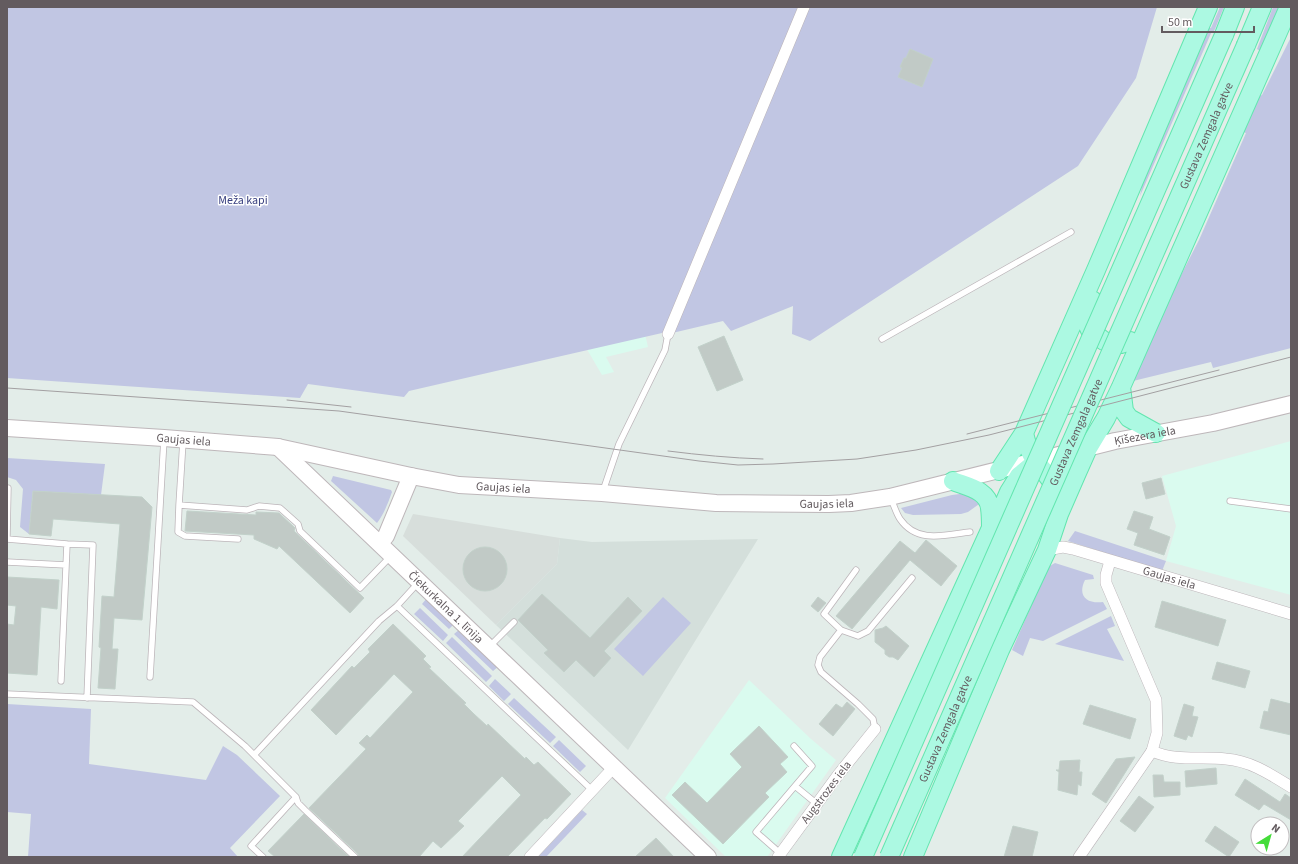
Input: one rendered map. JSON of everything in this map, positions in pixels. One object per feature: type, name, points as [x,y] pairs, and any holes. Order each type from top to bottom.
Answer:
[{"type":"main road","points":[[999,471],[1024,433],[1096,270],[1208,7]]},
{"type":"main road","name":"Gustava Zemgala gatve","points":[[862,857],[1235,7]]},
{"type":"main road","name":"Gustava Zemgala gatve","points":[[889,857],[1262,7]]},
{"type":"main road","points":[[913,857],[1000,650],[1046,550],[1059,514],[1088,448],[1106,418],[1121,388],[1289,7]]},
{"type":"main road","points":[[1096,270],[1094,293],[1085,318],[1090,330],[1104,341],[1121,344],[1134,340],[1144,319],[1158,303]]},
{"type":"main road","points":[[1121,388],[1124,411],[1130,418],[1156,432]]},
{"type":"main road","points":[[1024,433],[1028,449],[1036,462],[1047,474],[1056,489],[1059,514]]},
{"type":"main road","points":[[841,857],[991,528],[1009,492],[1019,476],[1036,462]]},
{"type":"main road","points":[[953,481],[980,492],[988,500],[991,528]]},
{"type":"street","points":[[668,334],[804,7]]},
{"type":"street","name":"Ķīšezera iela","points":[[999,471],[1156,432],[1213,423],[1291,404]]},
{"type":"street","name":"Gaujas iela","points":[[7,428],[183,439],[278,447],[459,485],[602,493],[716,503],[851,503],[890,497],[999,471]]},
{"type":"street","name":"Čiekurkalna 1. līnija","points":[[278,447],[392,554],[708,857]]},
{"type":"street","points":[[380,543],[386,536],[411,476]]},
{"type":"street","name":"Gaujas iela","points":[[1046,550],[1063,547],[1291,614]]},
{"type":"street","points":[[1079,857],[1152,751],[1157,733],[1156,700],[1106,583],[1106,575],[1110,561]]},
{"type":"street","name":"Augstrozes iela","points":[[779,855],[816,804],[875,728]]},
{"type":"street","points":[[1152,751],[1173,758],[1225,758],[1246,762],[1266,771],[1291,787]]},
{"type":"street","points":[[530,857],[614,767]]},
{"type":"lane","points":[[882,339],[1070,232]]},
{"type":"lane","points":[[602,493],[619,444],[664,350],[668,334]]},
{"type":"lane","points":[[150,677],[164,438]]},
{"type":"lane","points":[[183,439],[178,532],[185,536],[238,539]]},
{"type":"lane","points":[[7,488],[7,539],[93,545],[87,698]]},
{"type":"lane","points":[[890,497],[900,519],[911,531],[928,537],[970,532]]},
{"type":"lane","points":[[1230,501],[1291,509]]},
{"type":"lane","points":[[179,506],[247,510],[259,506],[280,508],[298,524],[300,531],[360,588],[392,554]]},
{"type":"lane","points":[[61,680],[67,544]]},
{"type":"lane","points":[[7,562],[66,565]]},
{"type":"lane","points":[[856,570],[824,614],[841,630],[858,636],[868,631],[912,578]]},
{"type":"lane","points":[[254,755],[379,621],[397,606],[420,581]]},
{"type":"lane","points":[[397,606],[592,790]]},
{"type":"lane","points":[[489,648],[514,622]]},
{"type":"lane","points":[[841,630],[820,657],[818,665],[821,672],[858,704],[872,719],[875,728]]},
{"type":"lane","points":[[7,694],[193,702],[245,746],[296,797],[298,803],[355,857]]},
{"type":"lane","points":[[779,855],[756,832],[812,766],[794,746]]},
{"type":"lane","points":[[795,786],[816,804]]},
{"type":"lane","points":[[263,857],[251,846],[296,797]]},
{"type":"shaded area","points":[[645,334],[648,347],[606,357],[614,372],[602,375],[585,346]]},
{"type":"shaded area","points":[[1291,441],[1291,595],[1166,561],[1176,526],[1162,476]]},
{"type":"shaded area","points":[[413,514],[560,538],[557,564],[496,625],[403,536]]},
{"type":"shaded area","points":[[560,538],[592,542],[758,539],[628,750],[496,625],[557,564]]},
{"type":"shaded area","points":[[749,680],[811,739],[836,760],[767,857],[726,857],[665,798]]},
{"type":"green space","name":"Meža kapi","points":[[7,7],[1157,7],[1136,78],[1078,166],[810,341],[792,334],[793,306],[731,331],[723,321],[668,334],[662,333],[409,391],[404,397],[308,384],[300,398],[7,378]]},
{"type":"green space","points":[[1220,7],[1224,7],[1214,31],[1212,31],[1140,196],[1144,175],[1209,28],[1211,28]]},
{"type":"green space","points":[[1273,7],[1279,7],[1260,51],[1257,49]]},
{"type":"green space","points":[[1291,37],[1291,348],[1213,368],[1211,362],[1133,381],[1161,314],[1199,240],[1246,133],[1243,132],[1256,97],[1262,95]]},
{"type":"green space","points":[[7,458],[105,464],[101,495],[33,491],[29,534],[20,527],[23,489],[16,480],[7,477]]},
{"type":"green space","points":[[333,476],[391,490],[392,492],[382,516],[377,523],[331,481]]},
{"type":"green space","points":[[967,493],[982,502],[968,512],[961,514],[913,515],[905,513],[901,508],[952,495]]},
{"type":"green space","points":[[1075,531],[1166,561],[1162,571],[1068,541]]},
{"type":"green space","points":[[1055,563],[1093,575],[1094,579],[1085,580],[1082,590],[1083,595],[1092,602],[1103,602],[1107,609],[1043,641],[1030,638],[1023,656],[1012,650],[1048,567]]},
{"type":"green space","points":[[663,597],[691,623],[643,676],[614,649]]},
{"type":"green space","points":[[427,598],[454,624],[449,629],[422,604]]},
{"type":"green space","points":[[420,608],[448,635],[443,641],[414,614]]},
{"type":"green space","points":[[1111,616],[1115,626],[1107,629],[1124,661],[1055,644]]},
{"type":"green space","points":[[460,629],[499,666],[493,671],[454,634]]},
{"type":"green space","points":[[452,637],[492,676],[486,682],[446,643]]},
{"type":"green space","points":[[495,679],[511,694],[504,701],[489,686]]},
{"type":"green space","points":[[514,698],[556,737],[550,743],[508,704]]},
{"type":"green space","points":[[7,704],[91,709],[89,764],[206,780],[223,746],[237,755],[280,796],[230,848],[238,857],[28,857],[31,814],[7,812]]},
{"type":"green space","points":[[559,740],[586,766],[580,772],[553,746]]},
{"type":"green space","points":[[582,810],[587,814],[546,857],[538,857]]},
{"type":"building","points":[[910,49],[933,59],[922,87],[898,77],[902,68],[900,67]]},
{"type":"building","points":[[724,336],[743,380],[717,391],[698,347]]},
{"type":"building","points":[[1161,478],[1165,494],[1146,499],[1142,483]]},
{"type":"building","points":[[33,491],[142,497],[152,507],[142,620],[114,618],[112,649],[118,649],[115,689],[98,688],[101,648],[99,647],[102,596],[114,597],[120,524],[53,519],[51,536],[29,534]]},
{"type":"building","points":[[187,511],[256,515],[256,512],[279,513],[295,528],[294,531],[364,598],[350,613],[279,546],[277,549],[254,539],[254,535],[185,531]]},
{"type":"building","points":[[1134,511],[1153,517],[1149,529],[1170,537],[1164,555],[1134,545],[1138,533],[1127,529]]},
{"type":"building","points":[[926,540],[957,566],[941,586],[910,560],[852,629],[836,616],[900,541],[915,553]]},
{"type":"building","points":[[485,547],[497,551],[503,557],[507,569],[503,581],[497,587],[485,591],[473,587],[467,581],[463,569],[467,557],[473,551]]},
{"type":"building","points":[[7,577],[59,580],[57,609],[41,607],[37,675],[7,673],[7,624],[14,625],[16,606],[7,605]]},
{"type":"building","points":[[542,594],[590,638],[628,597],[642,611],[604,651],[611,658],[594,677],[576,660],[564,672],[544,653],[548,650],[518,620]]},
{"type":"building","points":[[818,597],[826,603],[818,612],[811,606]]},
{"type":"building","points":[[1162,601],[1226,620],[1218,646],[1155,627]]},
{"type":"building","points":[[393,624],[426,656],[423,659],[431,667],[429,668],[466,703],[464,704],[474,714],[487,726],[488,724],[525,759],[526,757],[534,765],[538,762],[571,794],[507,857],[462,857],[521,795],[502,776],[458,821],[464,826],[441,848],[433,841],[419,857],[359,857],[358,854],[309,808],[366,749],[359,743],[367,735],[370,738],[413,692],[394,674],[336,735],[311,710],[352,666],[354,668],[370,652],[368,649]]},
{"type":"building","points":[[886,626],[909,646],[898,660],[885,654],[885,650],[875,642],[875,630]]},
{"type":"building","points":[[1217,662],[1250,671],[1245,688],[1212,679]]},
{"type":"building","points":[[1271,699],[1291,704],[1291,735],[1260,728],[1264,711],[1268,712]]},
{"type":"building","points":[[847,702],[855,709],[833,736],[819,724],[836,704],[842,708]]},
{"type":"building","points":[[1184,704],[1194,707],[1192,716],[1198,717],[1192,737],[1188,735],[1186,740],[1174,736]]},
{"type":"building","points":[[1090,705],[1136,719],[1130,739],[1083,724]]},
{"type":"building","points":[[759,726],[788,757],[780,764],[787,772],[765,793],[769,797],[723,844],[672,795],[685,782],[707,803],[742,767],[730,754]]},
{"type":"building","points":[[1135,757],[1106,803],[1092,794],[1116,759]]},
{"type":"building","points":[[1080,760],[1079,772],[1082,772],[1081,786],[1078,784],[1077,795],[1058,790],[1059,772],[1056,770],[1059,770],[1060,761]]},
{"type":"building","points":[[1216,768],[1217,784],[1186,787],[1185,771]]},
{"type":"building","points":[[1153,775],[1163,775],[1164,782],[1180,782],[1180,795],[1154,797]]},
{"type":"building","points":[[1245,779],[1280,802],[1285,794],[1291,798],[1291,820],[1290,816],[1284,816],[1264,804],[1259,810],[1235,795]]},
{"type":"building","points":[[1139,796],[1154,807],[1135,832],[1120,821]]},
{"type":"building","points":[[304,814],[349,857],[275,857],[268,851]]},
{"type":"building","points":[[1013,826],[1038,832],[1032,857],[1004,857]]},
{"type":"building","points":[[1215,826],[1239,842],[1229,857],[1205,841]]},
{"type":"building","points":[[656,838],[674,857],[635,857]]},
{"type":"tram line","points":[[7,388],[339,411],[699,461],[738,465],[857,459],[916,450],[989,435],[1291,357]]},
{"type":"tram line","points":[[967,434],[1219,370]]},
{"type":"tram line","points":[[287,400],[351,407]]},
{"type":"tram line","points":[[668,451],[763,459]]}]
